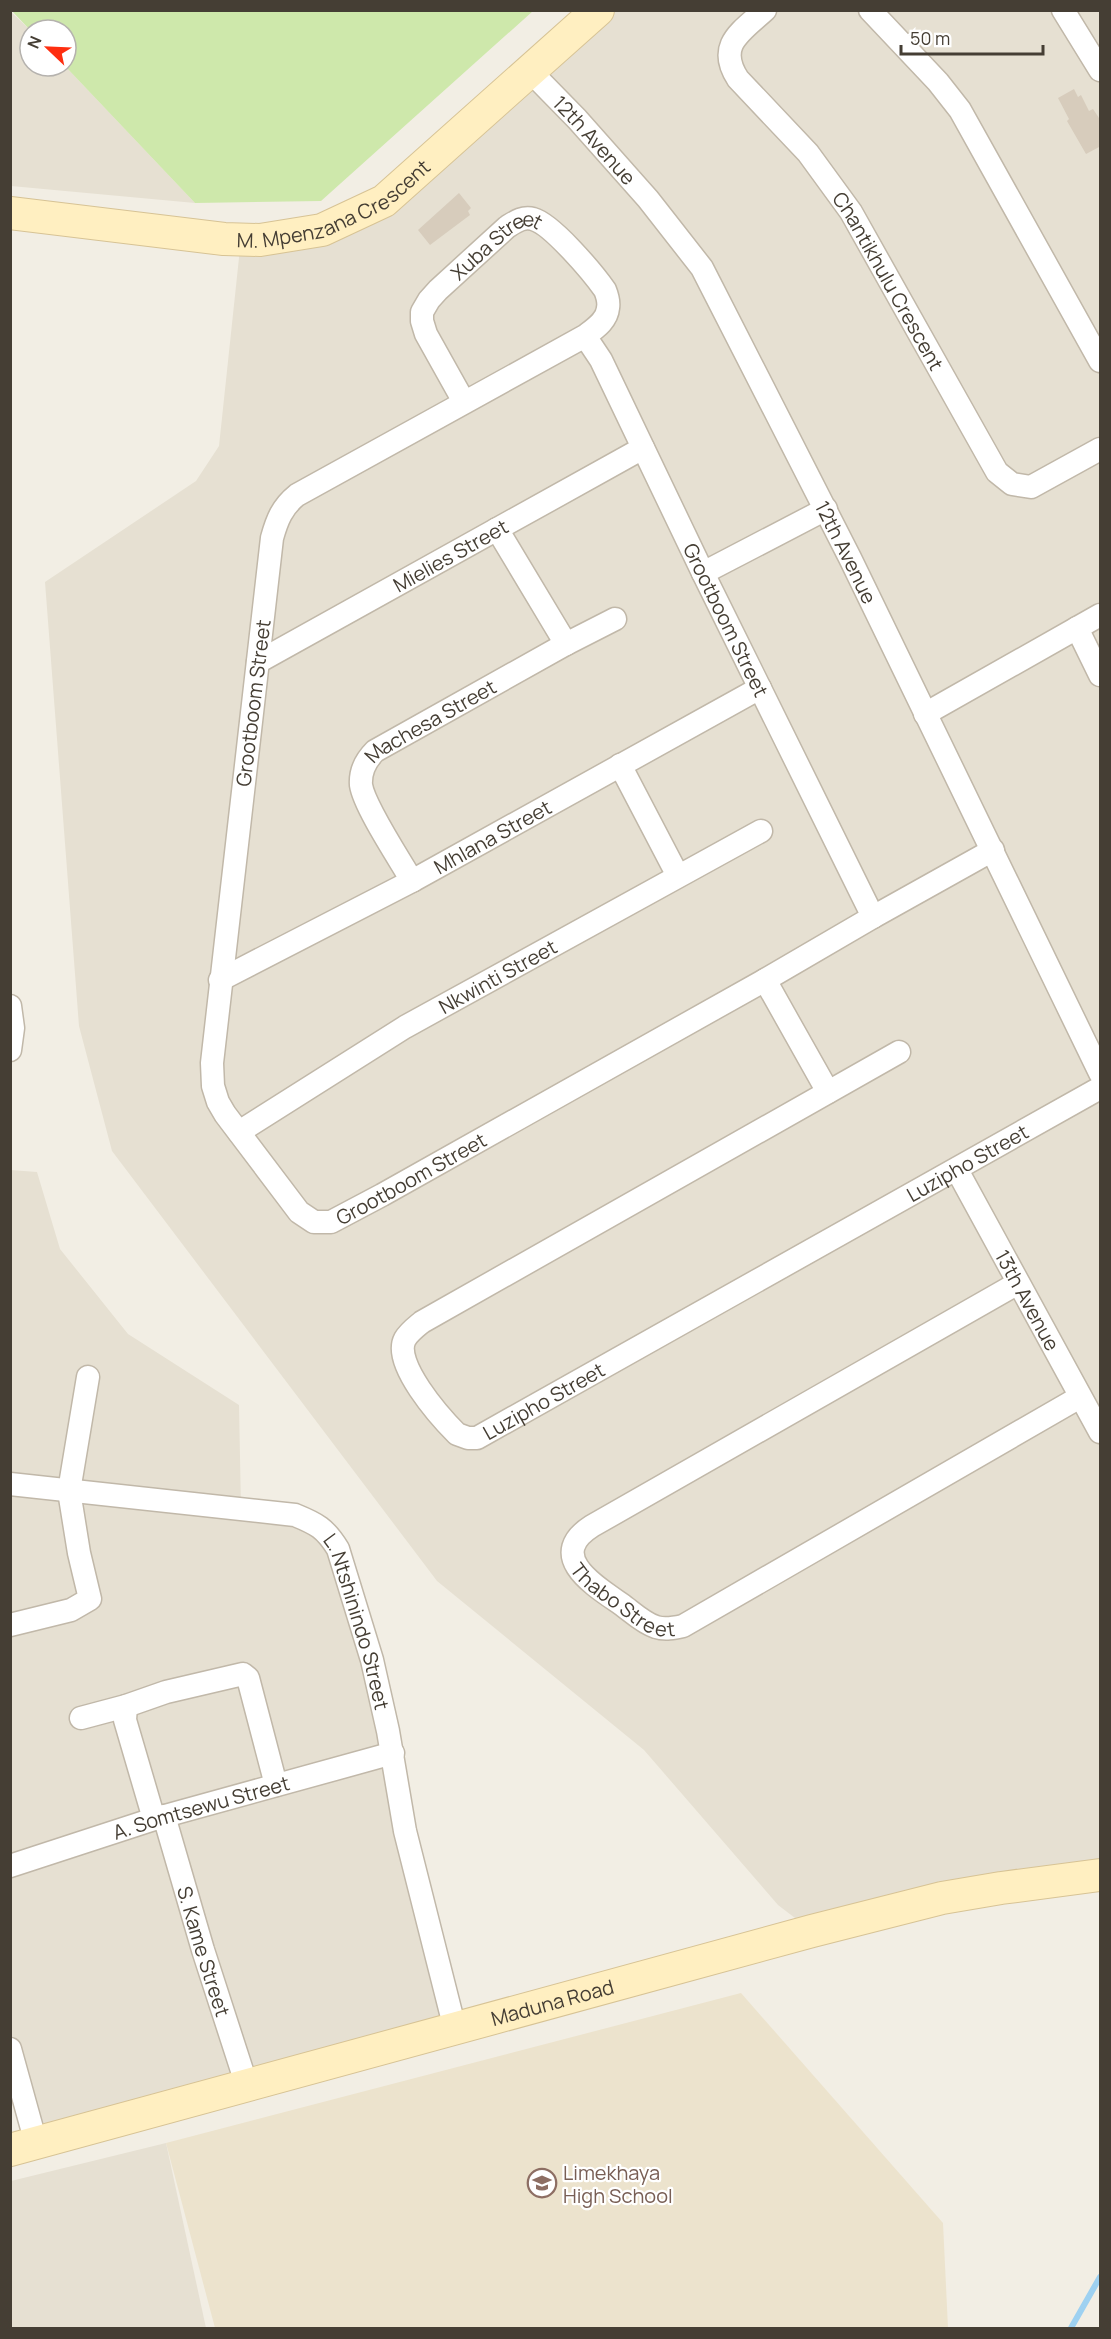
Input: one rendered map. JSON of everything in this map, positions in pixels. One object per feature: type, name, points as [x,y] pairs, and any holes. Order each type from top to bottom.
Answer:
[{"type":"street","name":"M. Mpenzana Crescent","points":[[10,213],[224,239],[260,240],[322,230],[384,201],[598,10]]},
{"type":"street","name":"Chantikhulu Crescent","points":[[765,10],[737,35],[730,47],[730,66],[738,79],[808,153],[851,212],[997,472],[1012,484],[1031,487],[1101,449]]},
{"type":"street","points":[[870,10],[938,82],[960,110],[1101,361]]},
{"type":"street","points":[[1064,10],[1101,70]]},
{"type":"street","name":"12th Avenue","points":[[531,72],[577,118],[648,199],[702,268],[826,509],[1101,1073]]},
{"type":"street","name":"Xuba Street","points":[[464,402],[426,334],[422,312],[438,290],[507,227],[519,219],[534,219],[555,233],[606,292],[609,310],[604,320],[585,336]]},
{"type":"street","name":"Grootboom Street","points":[[873,917],[703,573],[601,360],[585,336],[297,495],[287,503],[277,520],[272,538],[212,1063],[213,1086],[218,1102],[306,1218],[321,1224],[331,1222],[993,850]]},
{"type":"street","name":"Mielies Street","points":[[258,662],[643,448]]},
{"type":"street","points":[[703,573],[826,509]]},
{"type":"street","points":[[496,530],[566,644]]},
{"type":"street","points":[[925,714],[1101,615]]},
{"type":"street","name":"Machesa Street","points":[[412,881],[361,788],[363,769],[367,759],[375,751],[615,619]]},
{"type":"street","points":[[1077,628],[1101,675]]},
{"type":"street","name":"Mhlana Street","points":[[220,980],[412,881],[760,688]]},
{"type":"street","points":[[620,765],[678,876]]},
{"type":"street","name":"Nkwinti Street","points":[[239,1132],[405,1028],[761,831]]},
{"type":"street","points":[[765,980],[828,1092]]},
{"type":"street","points":[[10,1006],[13,1028],[10,1050]]},
{"type":"street","name":"Luzipho Street","points":[[899,1052],[453,1304],[410,1333],[404,1340],[406,1368],[452,1430],[462,1437],[477,1438],[1101,1088]]},
{"type":"street","name":"13th Avenue","points":[[957,1170],[1101,1432]]},
{"type":"street","name":"Thabo Street","points":[[1018,1283],[592,1526],[580,1536],[575,1546],[573,1558],[576,1567],[588,1581],[654,1626],[669,1629],[683,1626],[1080,1397]]},
{"type":"street","points":[[10,1625],[71,1610],[90,1599],[79,1553],[69,1491],[88,1377]]},
{"type":"street","name":"L. Ntshinindo Street","points":[[10,1484],[294,1515],[318,1525],[330,1536],[338,1549],[346,1572],[372,1660],[393,1753],[405,1831],[455,2029]]},
{"type":"street","points":[[81,1718],[126,1707],[166,1692],[243,1674],[248,1678],[276,1785]]},
{"type":"street","name":"S. Kame Street","points":[[126,1707],[125,1720],[247,2086]]},
{"type":"street","name":"A. Somtsewu Street","points":[[10,1866],[159,1817],[393,1753]]},
{"type":"street","name":"Maduna Road","points":[[23,2147],[614,1984],[942,1898],[1101,1875]]},
{"type":"street","points":[[10,2049],[23,2147]]},
{"type":"shaded area","points":[[10,11],[18,19],[18,78],[76,78],[195,203],[11,186]]},
{"type":"shaded area","points":[[598,11],[1100,11],[1100,1875],[812,1931],[778,1905],[644,1750],[437,1581],[112,1151],[79,1026],[45,582],[196,481],[219,446],[241,239],[384,201]]},
{"type":"shaded area","points":[[10,1170],[37,1172],[60,1249],[128,1334],[239,1405],[241,1509],[330,1536],[455,2029],[36,2143],[10,2049]]},
{"type":"shaded area","name":"Limekhaya High School","points":[[741,1993],[943,2223],[948,2328],[215,2328],[166,2143]]},
{"type":"shaded area","points":[[166,2143],[206,2328],[11,2328],[11,2181]]},
{"type":"green space","points":[[12,11],[533,11],[321,201],[195,203],[76,78],[78,18],[19,18]]},
{"type":"building","points":[[1074,89],[1078,97],[1081,95],[1089,111],[1093,109],[1101,121],[1101,146],[1086,154],[1067,121],[1069,119],[1058,98]]},
{"type":"building","points":[[459,193],[471,208],[468,211],[470,215],[430,245],[418,230]]},
{"type":"waterway","points":[[1071,2328],[1100,2277]]},
{"type":"place","name":"Limekhaya High School","points":[[542,2183]]}]
